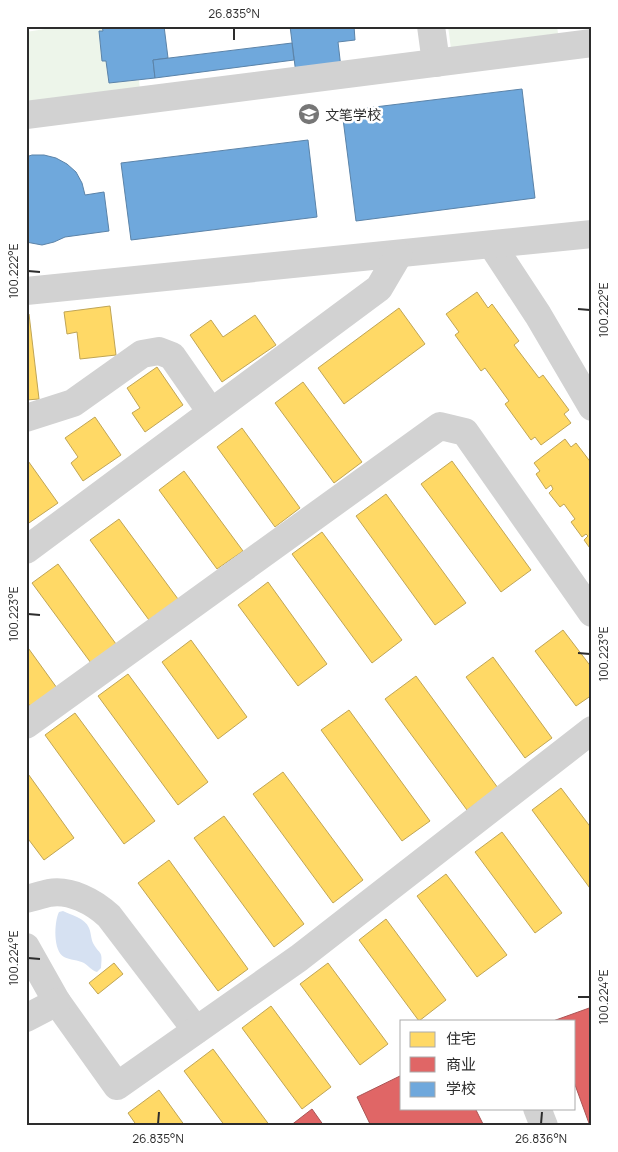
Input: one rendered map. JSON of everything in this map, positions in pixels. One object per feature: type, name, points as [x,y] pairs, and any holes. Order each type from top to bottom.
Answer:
[{"type":"street","points":[[431,26],[436,63]]},
{"type":"street","points":[[26,115],[592,43]]},
{"type":"street","points":[[26,291],[592,234]]},
{"type":"street","points":[[492,244],[538,316],[592,407]]},
{"type":"street","points":[[26,550],[379,288],[399,254]]},
{"type":"street","points":[[26,418],[73,403],[142,354],[150,352],[159,352],[172,356],[211,412]]},
{"type":"street","points":[[26,725],[440,426],[466,432],[592,613]]},
{"type":"street","points":[[28,953],[57,1002],[117,1086],[299,958],[592,730]]},
{"type":"street","points":[[26,900],[50,893],[61,893],[82,898],[101,909],[110,916],[196,1030]]},
{"type":"street","points":[[26,1018],[57,1002]]},
{"type":"street","points":[[538,1110],[544,1126]]},
{"type":"shaded area","points":[[64,26],[102,26],[103,31],[99,32],[102,61],[106,61],[109,83],[139,80],[140,90],[26,103],[26,32]]},
{"type":"shaded area","points":[[448,26],[557,26],[559,41],[451,49]]},
{"type":"water","points":[[63,911],[81,919],[89,928],[93,943],[101,955],[101,968],[97,972],[84,963],[66,958],[60,954],[56,943],[55,929],[59,912]]},
{"type":"building: 住宅","points":[[477,292],[488,308],[492,304],[519,341],[514,345],[539,378],[543,375],[569,410],[564,414],[571,423],[541,445],[535,437],[531,440],[505,404],[509,401],[485,368],[481,371],[455,335],[459,332],[446,314]]},
{"type":"building: 住宅","points":[[110,306],[116,355],[80,359],[77,332],[67,334],[64,312]]},
{"type":"building: 住宅","points":[[399,308],[425,344],[344,404],[318,368]]},
{"type":"building: 住宅","points":[[26,314],[29,314],[39,399],[26,400]]},
{"type":"building: 住宅","points":[[255,315],[276,345],[222,382],[190,335],[211,320],[223,337]]},
{"type":"building: 住宅","points":[[157,367],[183,405],[145,432],[132,413],[140,408],[127,388]]},
{"type":"building: 住宅","points":[[303,382],[362,462],[334,483],[275,403]]},
{"type":"building: 住宅","points":[[95,417],[121,455],[83,481],[71,463],[78,457],[65,438]]},
{"type":"building: 住宅","points":[[242,428],[300,508],[275,527],[217,447]]},
{"type":"building: 住宅","points":[[565,439],[571,447],[576,443],[592,464],[592,551],[584,540],[588,536],[586,534],[582,537],[571,522],[575,519],[564,504],[560,507],[549,493],[553,489],[551,485],[546,489],[536,474],[540,471],[534,463]]},
{"type":"building: 住宅","points":[[26,458],[58,503],[26,525]]},
{"type":"building: 住宅","points":[[452,461],[531,570],[501,592],[421,484]]},
{"type":"building: 住宅","points":[[184,471],[243,551],[217,569],[159,490]]},
{"type":"building: 住宅","points":[[386,494],[466,603],[435,625],[356,516]]},
{"type":"building: 住宅","points":[[119,519],[178,599],[149,620],[90,540]]},
{"type":"building: 住宅","points":[[322,532],[402,640],[372,663],[292,554]]},
{"type":"building: 住宅","points":[[58,564],[116,644],[91,663],[32,583]]},
{"type":"building: 住宅","points":[[268,582],[327,664],[298,686],[238,605]]},
{"type":"building: 住宅","points":[[563,630],[592,668],[592,695],[576,706],[535,651]]},
{"type":"building: 住宅","points":[[191,640],[247,717],[218,739],[162,662]]},
{"type":"building: 住宅","points":[[26,645],[57,688],[31,707],[26,701]]},
{"type":"building: 住宅","points":[[493,657],[552,738],[525,758],[466,677]]},
{"type":"building: 住宅","points":[[128,674],[208,782],[178,805],[98,696]]},
{"type":"building: 住宅","points":[[416,676],[498,788],[467,810],[385,699]]},
{"type":"building: 住宅","points":[[349,710],[430,821],[402,841],[321,730]]},
{"type":"building: 住宅","points":[[75,713],[155,821],[124,844],[45,735]]},
{"type":"building: 住宅","points":[[26,771],[74,838],[44,860],[26,836]]},
{"type":"building: 住宅","points":[[283,772],[363,880],[333,903],[253,794]]},
{"type":"building: 住宅","points":[[561,788],[592,829],[592,891],[532,810]]},
{"type":"building: 住宅","points":[[224,816],[304,924],[274,947],[194,838]]},
{"type":"building: 住宅","points":[[502,832],[562,913],[535,933],[475,852]]},
{"type":"building: 住宅","points":[[169,860],[248,969],[218,991],[138,883]]},
{"type":"building: 住宅","points":[[446,874],[507,955],[477,977],[417,896]]},
{"type":"building: 住宅","points":[[386,919],[446,1000],[418,1020],[359,940]]},
{"type":"building: 住宅","points":[[114,963],[123,974],[98,994],[89,983]]},
{"type":"building: 住宅","points":[[328,963],[388,1044],[360,1065],[300,984]]},
{"type":"building: 住宅","points":[[271,1006],[331,1087],[302,1109],[242,1028]]},
{"type":"building: 住宅","points":[[213,1049],[270,1126],[225,1126],[184,1071]]},
{"type":"building: 住宅","points":[[159,1090],[185,1126],[137,1126],[128,1113]]},
{"type":"building: 商业","points":[[592,1007],[592,1126],[590,1126],[576,1088],[576,1020],[556,1020]]},
{"type":"building: 商业","points":[[400,1076],[400,1110],[476,1110],[484,1126],[371,1126],[357,1097]]},
{"type":"building: 商业","points":[[312,1109],[324,1126],[290,1126]]},
{"type":"building: 学校","points":[[102,26],[164,26],[168,58],[153,60],[155,78],[109,83],[106,61],[102,61],[99,31],[103,31]]},
{"type":"building: 学校","points":[[290,26],[354,26],[355,40],[338,42],[341,68],[296,74]]},
{"type":"building: 学校","points":[[292,43],[294,60],[155,78],[153,60]]},
{"type":"building: 学校","points":[[522,89],[535,198],[356,221],[342,111]]},
{"type":"building: 学校","points":[[308,140],[317,217],[131,240],[121,163]]},
{"type":"building: 学校","points":[[32,155],[56,158],[67,164],[76,172],[82,183],[85,195],[104,192],[109,231],[65,237],[42,245],[26,242],[26,157]]},
{"type":"place","name":"文笔学校","points":[[309,114]]}]
